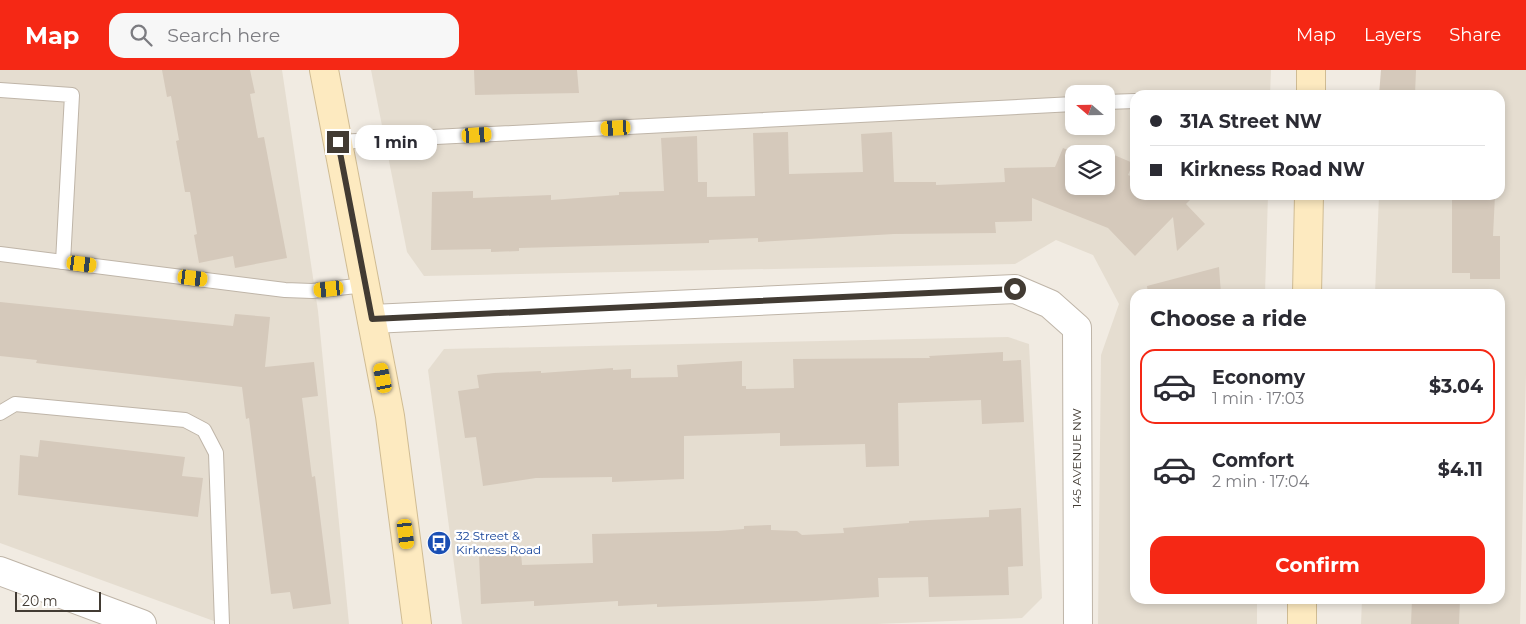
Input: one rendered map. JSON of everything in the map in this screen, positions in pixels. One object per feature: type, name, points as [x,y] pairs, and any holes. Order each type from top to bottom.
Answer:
[{"type":"street","points":[[324,70],[390,416],[417,624]]},
{"type":"street","points":[[1311,70],[1311,90]]},
{"type":"street","points":[[1307,289],[1309,200]]},
{"type":"street","name":"145 AVENUE NW","points":[[372,319],[1015,289],[1050,304],[1077,328],[1078,624]]},
{"type":"street","points":[[0,571],[142,624]]},
{"type":"street","points":[[1302,604],[1302,624]]},
{"type":"lane","points":[[0,90],[72,95],[64,262]]},
{"type":"lane","points":[[1115,102],[1130,101]]},
{"type":"lane","points":[[338,142],[1065,104]]},
{"type":"lane","points":[[0,254],[286,290],[312,291],[364,285]]},
{"type":"lane","points":[[0,413],[16,404],[185,420],[204,430],[216,453],[222,624]]},
{"type":"shaded area","points":[[0,70],[282,70],[318,311],[349,624],[222,624],[0,543]]},
{"type":"shaded area","points":[[371,70],[1271,70],[1270,90],[1130,90],[1130,200],[1268,200],[1265,289],[1130,289],[1130,604],[1257,604],[1257,624],[1098,624],[1101,355],[1119,304],[1093,255],[1056,240],[1015,264],[424,276],[407,252]]},
{"type":"shaded area","points":[[1384,70],[1526,70],[1526,374],[1520,624],[1361,624],[1362,604],[1505,604],[1505,289],[1375,289],[1379,200],[1505,200],[1505,90],[1383,90]]},
{"type":"shaded area","points":[[1008,337],[1029,344],[1042,598],[1022,618],[877,624],[462,624],[428,370],[444,349]]},
{"type":"building","points":[[162,70],[250,70],[255,93],[250,94],[258,138],[264,137],[287,258],[235,268],[233,256],[199,263],[194,235],[197,234],[190,192],[185,192],[176,141],[179,140],[171,96],[167,97]]},
{"type":"building","points":[[474,70],[577,70],[579,93],[475,95]]},
{"type":"building","points":[[1381,70],[1416,70],[1415,90],[1379,90]]},
{"type":"building","points":[[788,132],[789,174],[863,172],[861,134],[892,132],[894,182],[936,182],[936,185],[1005,182],[1004,168],[1055,167],[1063,148],[1065,149],[1065,195],[1115,195],[1115,155],[1130,162],[1128,175],[1130,176],[1130,200],[1190,200],[1186,204],[1205,224],[1177,251],[1173,217],[1135,256],[1108,228],[1032,198],[1032,221],[995,222],[996,233],[894,234],[758,242],[758,238],[709,240],[709,243],[519,248],[519,251],[491,252],[491,249],[431,250],[432,192],[473,191],[473,198],[551,195],[551,200],[619,195],[619,192],[664,191],[661,138],[697,136],[698,182],[707,182],[707,197],[755,196],[753,133]]},
{"type":"building","points":[[1452,200],[1495,200],[1493,236],[1500,236],[1500,279],[1470,279],[1470,273],[1452,273]]},
{"type":"building","points":[[1219,267],[1221,289],[1147,289],[1147,286]]},
{"type":"building","points":[[0,302],[233,326],[235,314],[270,317],[265,367],[314,362],[318,396],[302,398],[312,477],[315,476],[331,604],[293,609],[290,592],[271,594],[249,418],[246,419],[242,387],[36,363],[37,360],[0,356]]},
{"type":"building","points":[[1003,352],[1003,361],[1021,360],[1024,422],[982,424],[981,400],[898,403],[899,466],[866,467],[865,444],[780,446],[780,433],[684,436],[684,479],[612,482],[612,477],[536,478],[483,486],[476,437],[465,438],[458,391],[479,388],[477,375],[494,373],[541,371],[541,373],[613,368],[613,370],[631,369],[631,378],[678,377],[677,365],[742,361],[742,386],[746,386],[746,389],[794,388],[793,359],[930,358],[929,356]]},
{"type":"building","points":[[40,440],[185,457],[182,476],[203,478],[198,517],[18,495],[20,455],[38,457]]},
{"type":"building","points":[[1021,508],[1023,566],[1008,567],[1009,595],[929,597],[928,577],[878,578],[879,597],[815,601],[657,607],[657,604],[618,606],[618,601],[534,606],[534,601],[481,604],[479,554],[521,552],[522,565],[593,563],[592,534],[718,531],[744,529],[744,526],[771,525],[771,530],[797,531],[802,535],[844,533],[843,528],[909,523],[909,521],[989,517],[989,510]]},
{"type":"building","points":[[1412,604],[1460,604],[1459,624],[1411,624]]},
{"type":"place","name":"32 Street & Kirkness Road","points":[[439,543]]},
{"type":"route","points":[[338,142],[372,319],[1015,289]]}]
